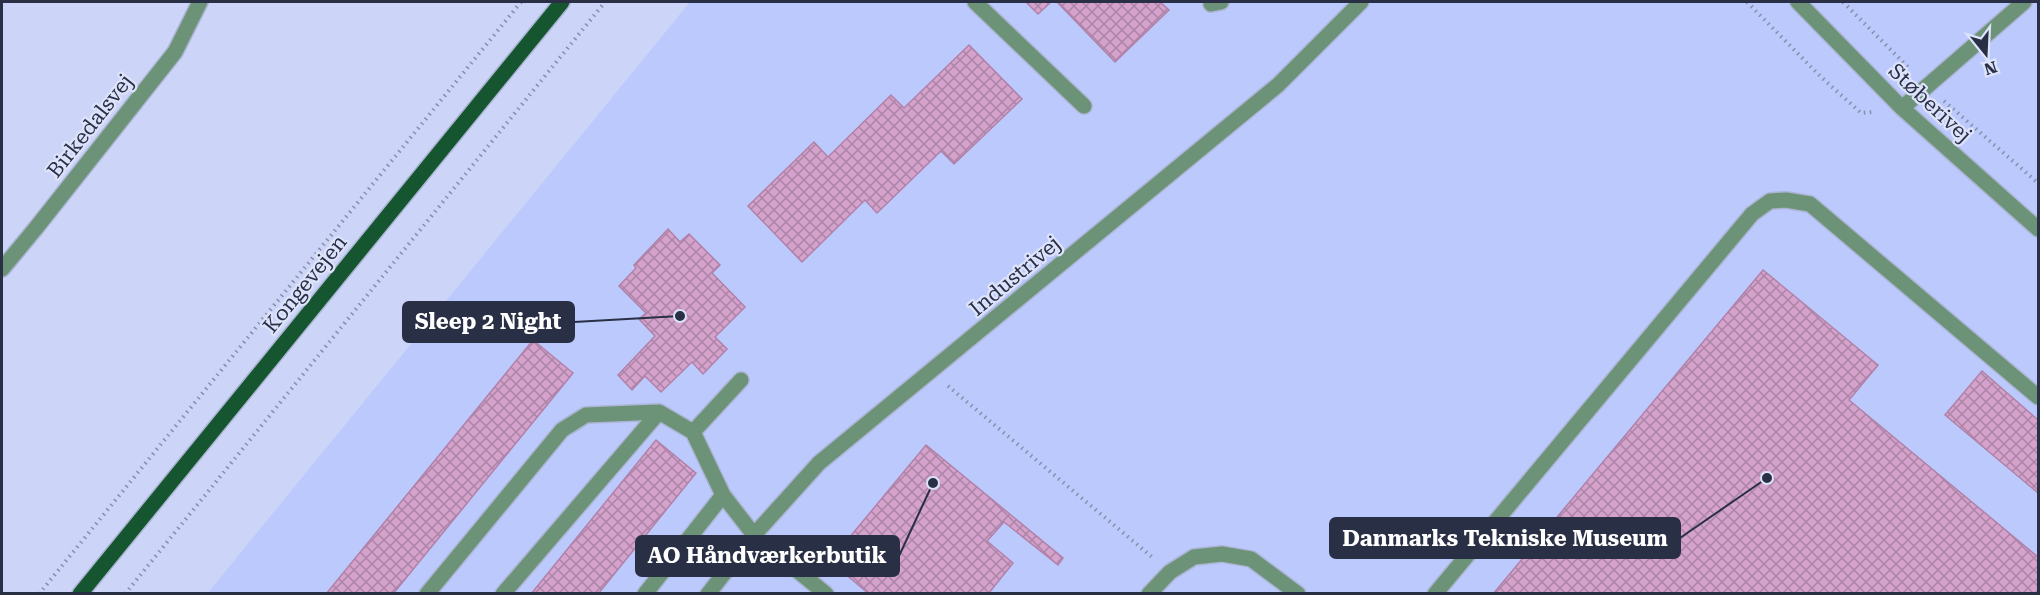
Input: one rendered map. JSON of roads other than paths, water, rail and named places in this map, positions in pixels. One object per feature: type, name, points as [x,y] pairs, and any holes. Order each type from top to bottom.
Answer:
[{"type":"main road","name":"Kongevejen","points":[[80,594],[562,2]]},
{"type":"street","name":"Birkedalsvej","points":[[2,269],[175,52],[200,2]]},
{"type":"street","points":[[975,2],[1084,106]]},
{"type":"street","name":"Industrivej","points":[[708,594],[754,535],[819,463],[1278,85],[1361,2]]},
{"type":"street","name":"Støberivej","points":[[1798,2],[1902,108],[2038,229]]},
{"type":"street","points":[[1902,108],[2024,2]]},
{"type":"street","points":[[1435,594],[1752,214],[1770,201],[1786,200],[1810,204],[2038,397]]},
{"type":"street","points":[[693,432],[741,380]]},
{"type":"street","points":[[427,594],[562,430],[586,415],[659,412],[693,432],[723,495],[754,535],[826,594]]},
{"type":"street","points":[[503,594],[659,412]]},
{"type":"street","points":[[645,594],[723,495]]},
{"type":"street","points":[[1149,594],[1170,572],[1194,557],[1222,554],[1251,559],[1298,594]]},
{"type":"place","name":"Sleep 2 Night","points":[[680,316]]},
{"type":"place","name":"Danmarks Tekniske Museum","points":[[1767,478]]},
{"type":"place","name":"AO Håndværkerbutik","points":[[933,483]]}]
